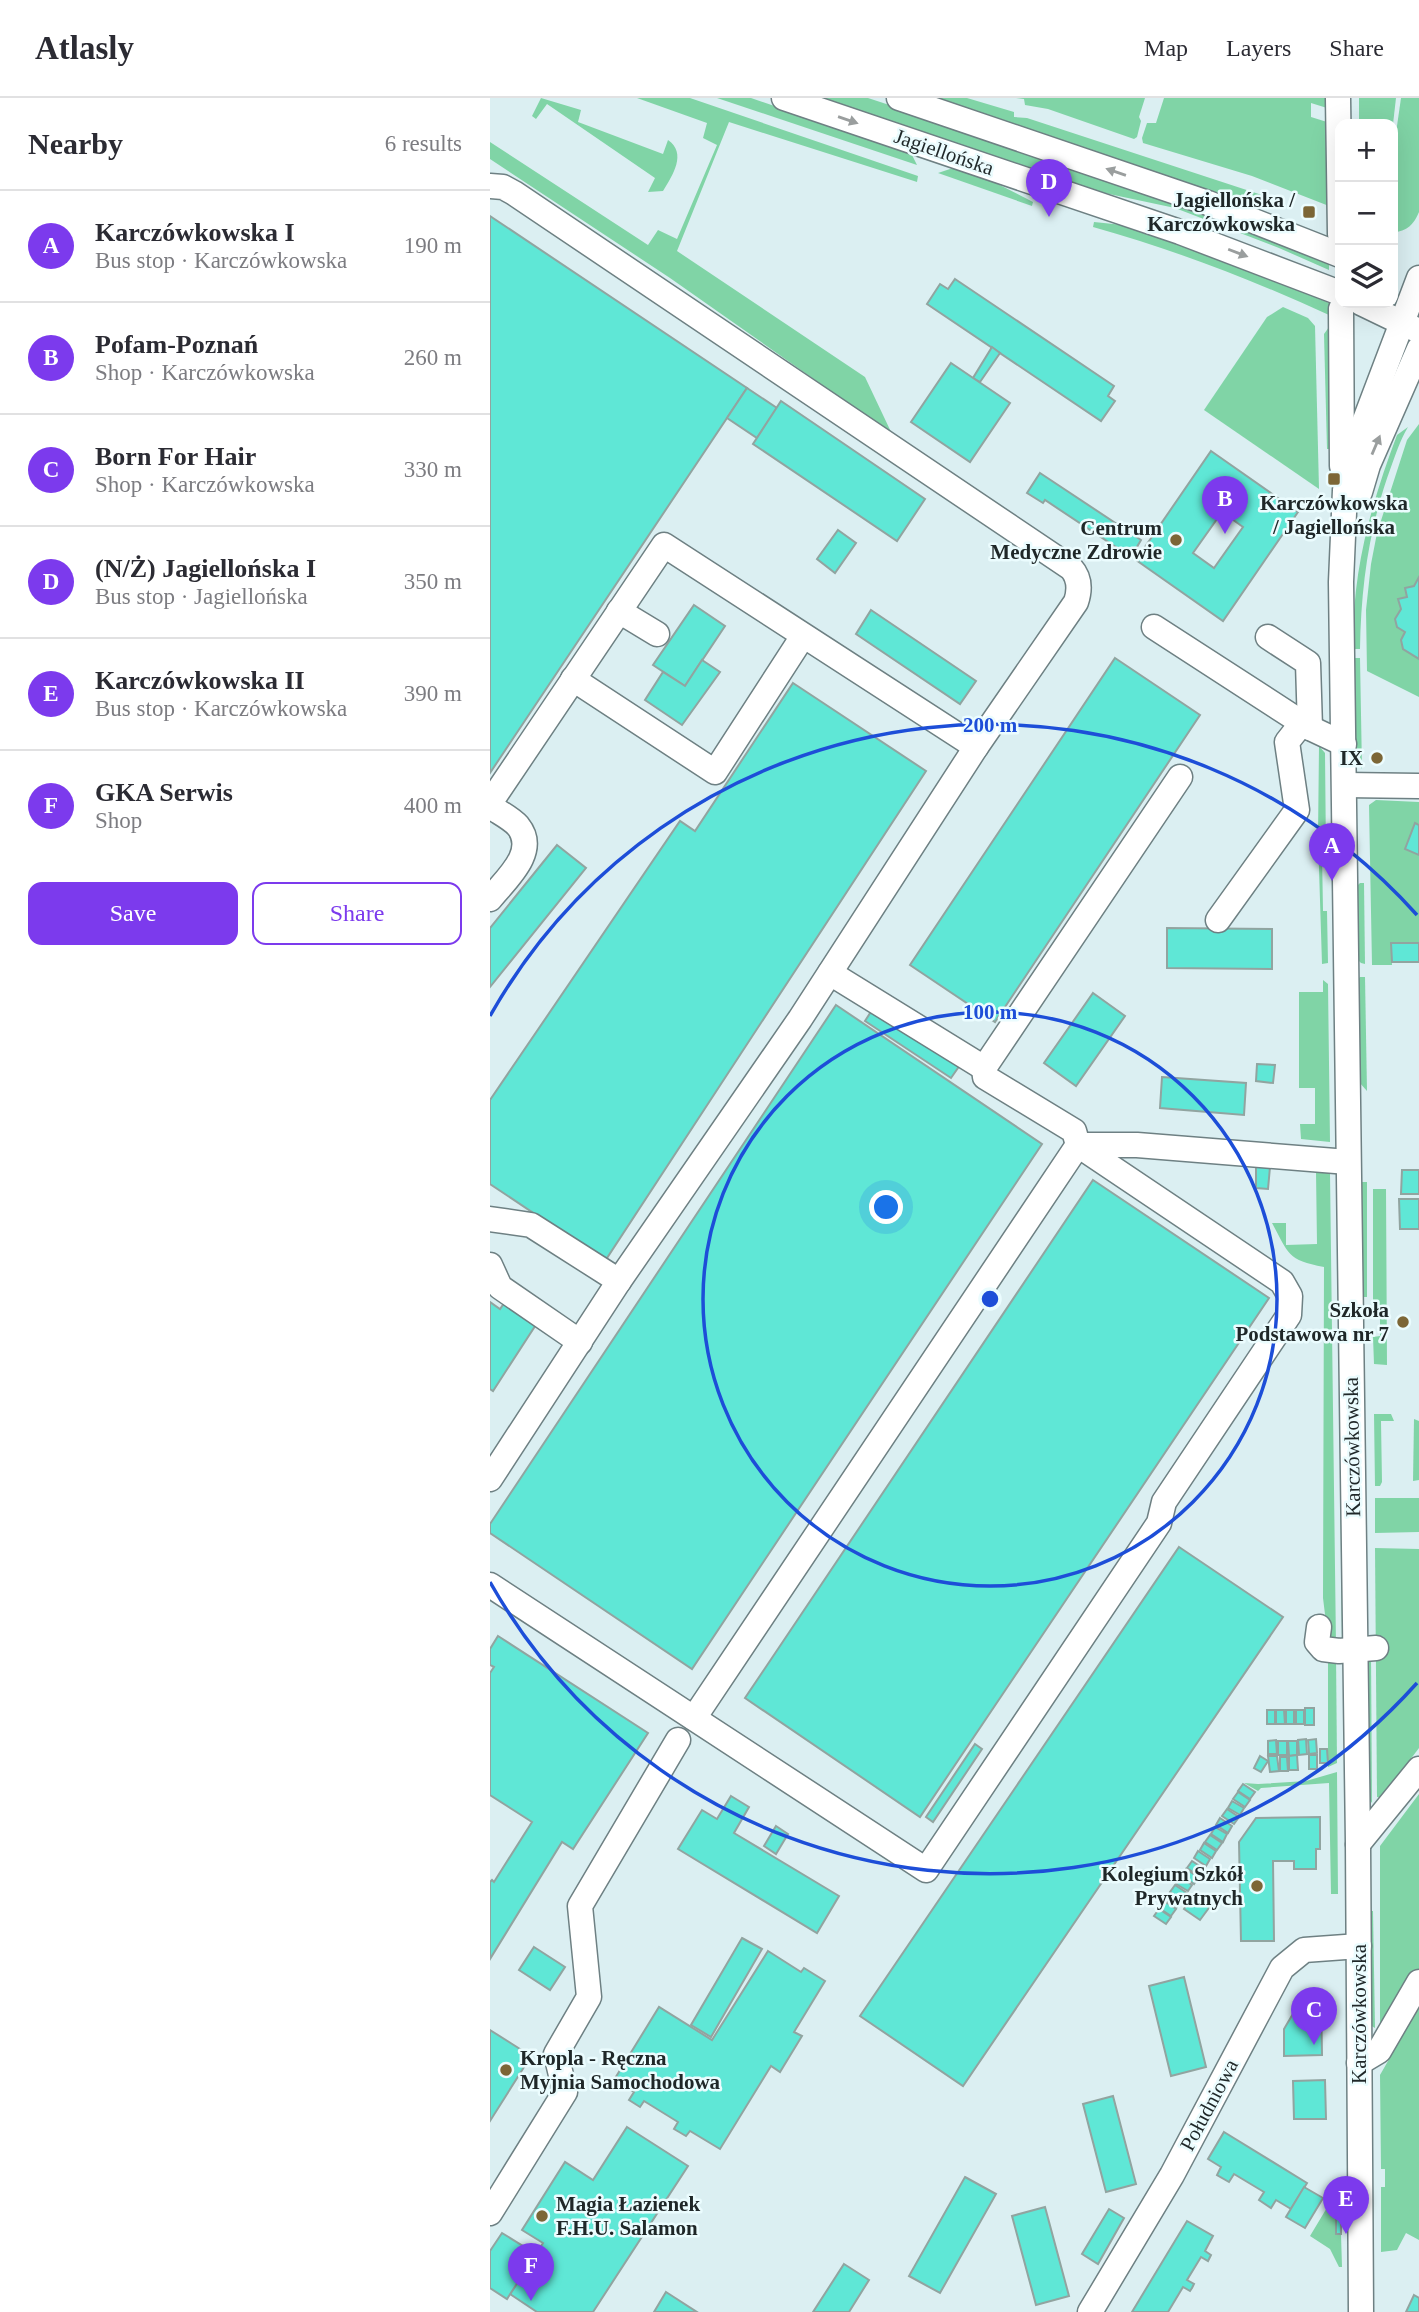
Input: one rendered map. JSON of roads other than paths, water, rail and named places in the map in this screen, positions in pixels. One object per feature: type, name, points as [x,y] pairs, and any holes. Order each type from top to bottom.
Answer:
[{"type":"street","name":"Jagiellońska","points":[[784,98],[1180,232],[1335,297]]},
{"type":"street","name":"Jagiellońska","points":[[899,98],[1208,203],[1335,254]]},
{"type":"street","points":[[1338,98],[1338,119]]},
{"type":"street","points":[[490,186],[503,187],[514,194],[1071,568],[1076,573],[1079,586],[1076,602],[976,747],[830,973],[619,1281],[490,1479]]},
{"type":"street","name":"Karczówkowska","points":[[1361,2312],[1358,1844],[1366,1649],[1348,1162],[1342,582],[1345,490],[1357,441],[1410,326],[1411,285]]},
{"type":"street","points":[[1345,490],[1342,478],[1347,308]]},
{"type":"street","name":"Jagiellońska","points":[[1363,308],[1410,326]]},
{"type":"street","name":"Karczówkowska","points":[[1342,582],[1354,512],[1368,466],[1419,349]]},
{"type":"street","points":[[490,899],[524,856],[524,840],[517,826],[490,804],[664,545],[976,747]]},
{"type":"street","points":[[620,611],[657,634]]},
{"type":"street","points":[[1153,627],[1306,726],[1344,744]]},
{"type":"street","points":[[573,679],[715,772],[803,636]]},
{"type":"street","points":[[1218,920],[1297,810],[1287,742],[1306,726],[1308,663],[1268,637]]},
{"type":"street","points":[[490,1585],[926,1870],[1144,1546],[1159,1523],[1164,1502],[1289,1315],[1290,1296],[1282,1282],[1078,1145],[1073,1131],[985,1077],[984,1068],[1180,777]]},
{"type":"street","points":[[1345,785],[1419,786]]},
{"type":"street","points":[[830,973],[984,1068]]},
{"type":"street","points":[[1078,1145],[1137,1145],[1348,1162]]},
{"type":"street","points":[[694,1718],[1078,1145]]},
{"type":"street","points":[[490,1219],[531,1226],[619,1281]]},
{"type":"street","points":[[490,1265],[500,1287],[580,1342]]},
{"type":"street","points":[[1318,1627],[1317,1642],[1323,1649],[1366,1649]]},
{"type":"street","points":[[493,2203],[565,2092],[556,2054],[589,1997],[580,1906],[678,1740]]},
{"type":"street","points":[[1358,1844],[1419,1769]]},
{"type":"street","name":"Południowa","points":[[1090,2312],[1172,2175],[1282,1968],[1304,1950],[1359,1946]]},
{"type":"street","points":[[1359,2063],[1379,2051],[1419,1982]]},
{"type":"place","name":"Jagiellońska / Karczówkowska","points":[[1309,212]]},
{"type":"place","name":"(N/Ż) Jagiellońska I","points":[[1049,217]]},
{"type":"place","name":"Karczówkowska / Jagiellońska","points":[[1334,479]]},
{"type":"place","name":"Pofam-Poznań","points":[[1225,534]]},
{"type":"place","name":"Centrum Medyczne Zdrowie","points":[[1176,540]]},
{"type":"place","name":"IX","points":[[1377,758]]},
{"type":"place","name":"Karczówkowska I","points":[[1332,881]]},
{"type":"place","name":"Szkoła Podstawowa nr 7","points":[[1403,1322]]},
{"type":"place","name":"Kolegium Szkół Prywatnych","points":[[1257,1886]]},
{"type":"place","name":"Born For Hair","points":[[1314,2045]]},
{"type":"place","name":"Kropla - Ręczna Myjnia Samochodowa","points":[[506,2070]]},
{"type":"place","name":"Magia Łazienek F.H.U. Salamon","points":[[542,2216]]},
{"type":"place","name":"Karczówkowska II","points":[[1346,2234]]},
{"type":"place","name":"GKA Serwis","points":[[531,2301]]}]
